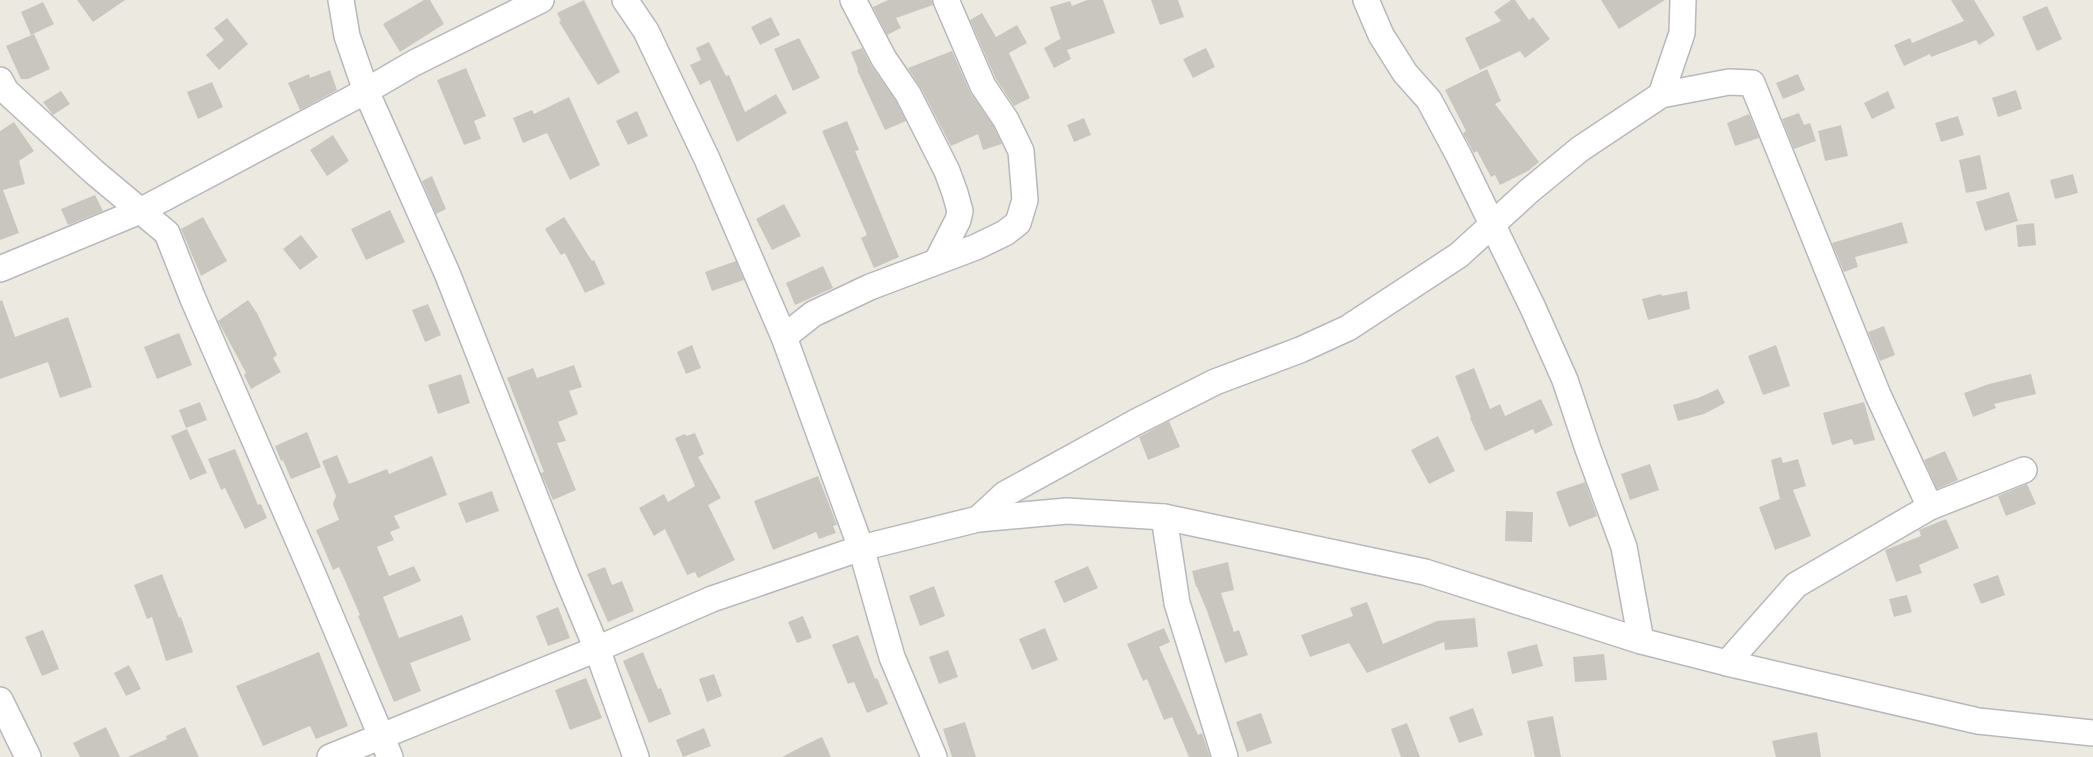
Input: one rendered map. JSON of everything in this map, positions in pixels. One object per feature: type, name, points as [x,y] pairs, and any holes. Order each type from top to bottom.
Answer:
[{"type":"street","points":[[341,0],[347,36],[366,91],[446,273],[597,649],[636,757]]},
{"type":"street","points":[[0,269],[140,211],[366,91],[414,63],[541,0]]},
{"type":"street","points":[[625,0],[646,31],[703,150],[784,338],[861,548],[892,657],[934,757]]},
{"type":"street","points":[[853,0],[884,59],[908,94],[947,171],[955,194],[960,211],[958,220],[937,261]]},
{"type":"street","points":[[784,338],[813,314],[870,287],[976,248],[1005,233],[1018,222],[1025,200],[1020,150],[1006,120],[983,86],[946,0]]},
{"type":"street","points":[[1366,0],[1381,35],[1405,72],[1429,100],[1459,156],[1491,226],[1533,308],[1565,380],[1624,547],[1641,641]]},
{"type":"street","points":[[1661,95],[1682,33],[1683,0]]},
{"type":"street","points":[[0,80],[6,91],[94,172],[167,233],[193,299],[386,746]]},
{"type":"street","points":[[978,520],[1005,494],[1136,422],[1215,382],[1300,350],[1348,328],[1459,255],[1529,191],[1580,150],[1661,95],[1729,82],[1752,83],[1878,395],[1930,507]]},
{"type":"street","points":[[1728,663],[1796,585],[1930,507],[2024,470]]},
{"type":"street","points":[[330,757],[386,746],[597,649],[712,599],[861,548],[978,520],[1067,511],[1164,517],[1425,572],[1641,641],[1728,663],[1978,721],[2093,733]]},
{"type":"street","points":[[1164,517],[1177,603],[1225,757]]},
{"type":"street","points":[[0,700],[28,757]]},
{"type":"building","points":[[77,0],[125,0],[93,22]]},
{"type":"building","points":[[424,0],[430,0],[444,24],[400,52],[383,24]]},
{"type":"building","points":[[584,0],[620,72],[598,85],[559,22],[561,21],[557,13]]},
{"type":"building","points":[[888,0],[932,0],[933,5],[896,18],[901,28],[887,35],[873,7]]},
{"type":"building","points":[[1087,0],[1103,0],[1115,33],[1067,50],[1071,59],[1054,68],[1044,48],[1061,40],[1050,7],[1070,1],[1072,6]]},
{"type":"building","points":[[1151,0],[1178,0],[1184,17],[1160,25]]},
{"type":"building","points":[[1511,0],[1515,0],[1529,20],[1533,17],[1550,39],[1525,58],[1520,51],[1480,70],[1465,38],[1501,21],[1494,12]]},
{"type":"building","points":[[1601,0],[1665,0],[1619,29]]},
{"type":"building","points":[[1951,0],[1974,0],[1995,35],[1979,45],[1976,40],[1931,57],[1930,54],[1904,66],[1894,45],[1910,38],[1912,43],[1964,21]]},
{"type":"building","points":[[43,2],[54,24],[31,35],[21,12]]},
{"type":"building","points":[[2047,6],[2062,39],[2037,51],[2022,17]]},
{"type":"building","points":[[982,13],[996,37],[1017,25],[1027,43],[1009,53],[1030,98],[1014,106],[996,79],[970,20]]},
{"type":"building","points":[[771,17],[780,35],[760,45],[751,27]]},
{"type":"building","points":[[227,18],[248,44],[219,70],[206,55],[224,40],[214,28]]},
{"type":"building","points":[[34,34],[50,69],[28,79],[21,79],[6,46]]},
{"type":"building","points":[[799,38],[820,78],[793,91],[774,49]]},
{"type":"building","points":[[709,42],[726,76],[729,75],[745,112],[776,94],[787,113],[737,142],[710,80],[700,85],[690,65],[701,60],[696,48]]},
{"type":"building","points":[[862,48],[872,67],[896,101],[906,121],[885,130],[857,70],[851,52]]},
{"type":"building","points":[[1206,48],[1215,67],[1193,78],[1183,59]]},
{"type":"building","points":[[952,51],[970,92],[994,127],[1002,144],[983,150],[978,134],[951,146],[921,88],[908,68]]},
{"type":"building","points":[[466,68],[486,116],[474,121],[481,139],[464,145],[437,80]]},
{"type":"building","points":[[1487,69],[1501,101],[1495,104],[1539,162],[1528,171],[1500,185],[1495,175],[1491,177],[1477,151],[1474,153],[1463,133],[1466,131],[1445,90]]},
{"type":"building","points":[[330,70],[337,90],[300,110],[288,83],[309,74],[310,78]]},
{"type":"building","points":[[1798,74],[1805,90],[1783,99],[1776,83]]},
{"type":"building","points":[[212,82],[223,107],[198,119],[187,92]]},
{"type":"building","points":[[2016,90],[2022,109],[1998,117],[1992,98]]},
{"type":"building","points":[[61,91],[70,104],[53,115],[43,102]]},
{"type":"building","points":[[1888,91],[1895,108],[1872,119],[1864,103]]},
{"type":"building","points":[[569,97],[600,165],[570,180],[547,133],[523,143],[513,118],[532,110],[534,114]]},
{"type":"building","points":[[637,111],[648,136],[628,145],[616,121]]},
{"type":"building","points":[[1799,113],[1804,125],[1810,123],[1816,141],[1794,149],[1782,119]]},
{"type":"building","points":[[1749,114],[1759,138],[1735,146],[1727,123]]},
{"type":"building","points":[[1958,116],[1964,135],[1941,142],[1935,123]]},
{"type":"building","points":[[1084,118],[1091,135],[1074,142],[1067,125]]},
{"type":"building","points":[[847,121],[859,150],[855,151],[899,257],[874,268],[861,238],[867,235],[822,131]]},
{"type":"building","points":[[14,122],[34,151],[19,161],[25,184],[3,190],[19,233],[0,240],[0,131]]},
{"type":"building","points":[[1841,125],[1848,156],[1825,161],[1818,131]]},
{"type":"building","points":[[333,135],[349,161],[327,176],[310,150]]},
{"type":"building","points":[[1980,155],[1987,189],[1966,193],[1959,160]]},
{"type":"building","points":[[2073,174],[2078,193],[2055,199],[2050,180]]},
{"type":"building","points":[[432,176],[446,209],[436,214],[422,181]]},
{"type":"building","points":[[2009,192],[2018,221],[1985,231],[1976,202]]},
{"type":"building","points":[[95,195],[103,211],[68,225],[61,209]]},
{"type":"building","points":[[784,204],[801,236],[772,250],[756,219]]},
{"type":"building","points":[[390,210],[405,242],[366,260],[351,229]]},
{"type":"building","points":[[203,217],[227,261],[201,276],[181,229]]},
{"type":"building","points":[[564,217],[592,261],[594,260],[605,284],[585,293],[565,253],[561,255],[545,229]]},
{"type":"building","points":[[1902,222],[1908,243],[1855,257],[1858,267],[1844,272],[1832,243]]},
{"type":"building","points":[[2034,223],[2036,245],[2018,247],[2016,225]]},
{"type":"building","points":[[301,235],[318,257],[300,270],[283,249]]},
{"type":"building","points":[[736,261],[744,280],[712,291],[705,272]]},
{"type":"building","points":[[823,266],[833,288],[795,305],[786,283]]},
{"type":"building","points":[[1687,291],[1690,309],[1648,320],[1642,299],[1661,294],[1662,296]]},
{"type":"building","points":[[2,300],[15,337],[68,317],[92,387],[60,398],[48,362],[0,379],[0,301]]},
{"type":"building","points":[[248,300],[257,313],[277,355],[273,358],[281,372],[251,389],[244,375],[246,373],[218,321]]},
{"type":"building","points":[[428,304],[441,335],[425,342],[412,310]]},
{"type":"building","points":[[1884,326],[1895,355],[1880,361],[1868,332]]},
{"type":"building","points":[[179,333],[192,365],[157,379],[144,347]]},
{"type":"building","points":[[692,345],[701,368],[686,374],[677,352]]},
{"type":"building","points":[[1776,345],[1790,386],[1763,395],[1748,356]]},
{"type":"building","points":[[574,365],[582,387],[569,391],[578,414],[558,422],[566,441],[557,443],[576,490],[553,500],[541,473],[544,472],[507,378],[533,368],[537,378]]},
{"type":"building","points":[[1474,368],[1490,409],[1500,404],[1505,416],[1541,399],[1553,425],[1535,434],[1533,429],[1485,451],[1470,418],[1455,376]]},
{"type":"building","points":[[461,374],[470,403],[438,414],[428,385]]},
{"type":"building","points":[[2031,374],[2036,394],[1994,404],[1996,408],[1973,417],[1964,393],[1989,384]]},
{"type":"building","points":[[1718,389],[1725,403],[1704,414],[1678,421],[1673,405],[1698,398]]},
{"type":"building","points":[[200,402],[207,420],[186,428],[179,410]]},
{"type":"building","points":[[1864,402],[1875,440],[1854,445],[1852,439],[1832,445],[1823,413]]},
{"type":"building","points":[[1169,421],[1180,447],[1148,460],[1139,437]]},
{"type":"building","points":[[187,429],[207,473],[190,480],[171,436]]},
{"type":"building","points":[[307,432],[321,467],[291,479],[275,446]]},
{"type":"building","points":[[695,433],[704,454],[698,457],[721,498],[708,505],[735,560],[698,578],[695,572],[687,575],[665,529],[654,536],[639,508],[664,494],[668,502],[695,486],[675,438]]},
{"type":"building","points":[[1438,436],[1455,471],[1429,484],[1411,450]]},
{"type":"building","points":[[235,449],[258,505],[261,504],[267,518],[245,529],[225,488],[221,490],[208,459]]},
{"type":"building","points":[[1945,451],[1958,480],[1937,489],[1924,460]]},
{"type":"building","points":[[337,455],[349,484],[387,469],[389,474],[432,456],[447,495],[394,516],[400,528],[390,532],[394,540],[377,547],[389,576],[414,566],[421,581],[383,597],[399,638],[462,615],[471,640],[410,663],[421,691],[394,702],[339,567],[333,570],[316,530],[339,520],[333,504],[336,496],[322,461]]},
{"type":"building","points":[[1781,457],[1783,463],[1798,459],[1806,486],[1793,490],[1811,536],[1775,550],[1759,507],[1780,499],[1771,460]]},
{"type":"building","points":[[1650,464],[1659,490],[1630,500],[1621,474]]},
{"type":"building","points":[[818,476],[837,525],[833,526],[836,533],[819,539],[816,532],[773,550],[754,501]]},
{"type":"building","points":[[1585,482],[1597,516],[1569,527],[1556,492]]},
{"type":"building","points":[[2027,484],[2036,504],[2006,516],[1998,496]]},
{"type":"building","points":[[492,491],[499,511],[466,523],[458,503]]},
{"type":"building","points":[[1506,511],[1533,512],[1532,542],[1505,541]]},
{"type":"building","points":[[1946,519],[1959,548],[1919,565],[1922,573],[1896,582],[1885,550],[1921,536],[1919,530]]},
{"type":"building","points":[[1228,562],[1234,590],[1221,593],[1234,632],[1239,630],[1248,655],[1225,663],[1207,611],[1196,587],[1192,571]]},
{"type":"building","points":[[1088,566],[1098,588],[1064,603],[1054,581]]},
{"type":"building","points":[[605,567],[612,585],[622,581],[634,611],[608,622],[587,574]]},
{"type":"building","points":[[162,574],[179,618],[181,617],[193,652],[166,661],[152,617],[147,619],[134,585]]},
{"type":"building","points":[[1998,575],[2005,595],[1981,604],[1973,584]]},
{"type":"building","points":[[934,586],[945,616],[920,626],[909,596]]},
{"type":"building","points":[[1907,595],[1912,612],[1894,617],[1889,599]]},
{"type":"building","points":[[1367,602],[1383,644],[1437,621],[1475,618],[1478,647],[1445,650],[1444,642],[1367,673],[1349,643],[1310,657],[1301,635],[1353,616],[1350,608]]},
{"type":"building","points":[[558,607],[570,638],[548,646],[536,616]]},
{"type":"building","points":[[803,616],[812,638],[797,643],[788,622]]},
{"type":"building","points":[[1045,628],[1058,660],[1032,670],[1019,639]]},
{"type":"building","points":[[1164,628],[1170,642],[1159,647],[1198,735],[1202,733],[1210,757],[1189,757],[1172,717],[1164,720],[1147,679],[1143,681],[1127,644]]},
{"type":"building","points":[[43,630],[59,669],[42,676],[25,637]]},
{"type":"building","points":[[858,635],[875,679],[877,678],[888,704],[867,713],[854,682],[848,684],[832,645]]},
{"type":"building","points":[[1537,644],[1543,666],[1512,674],[1507,652]]},
{"type":"building","points":[[948,650],[958,677],[939,684],[929,657]]},
{"type":"building","points":[[319,652],[348,726],[316,739],[310,726],[263,746],[236,686]]},
{"type":"building","points":[[643,652],[658,689],[661,688],[671,714],[649,723],[623,661]]},
{"type":"building","points":[[1604,654],[1607,680],[1575,682],[1573,657]]},
{"type":"building","points":[[129,665],[141,689],[126,696],[114,673]]},
{"type":"building","points":[[714,674],[722,696],[707,702],[699,679]]},
{"type":"building","points":[[586,678],[602,718],[570,730],[555,690]]},
{"type":"building","points":[[1473,708],[1483,735],[1459,743],[1449,717]]},
{"type":"building","points":[[1261,713],[1272,743],[1247,752],[1236,722]]},
{"type":"building","points":[[1553,716],[1561,757],[1535,757],[1527,721]]},
{"type":"building","points":[[965,722],[976,757],[952,757],[943,729]]},
{"type":"building","points":[[1407,723],[1420,757],[1401,757],[1391,729]]},
{"type":"building","points":[[106,727],[120,757],[80,757],[73,743]]},
{"type":"building","points":[[185,727],[199,757],[128,757],[167,739],[166,736]]},
{"type":"building","points":[[704,728],[711,746],[683,757],[676,740]]},
{"type":"building","points":[[1817,732],[1821,757],[1776,757],[1772,741]]},
{"type":"building","points":[[822,737],[831,757],[782,757],[805,745]]}]
